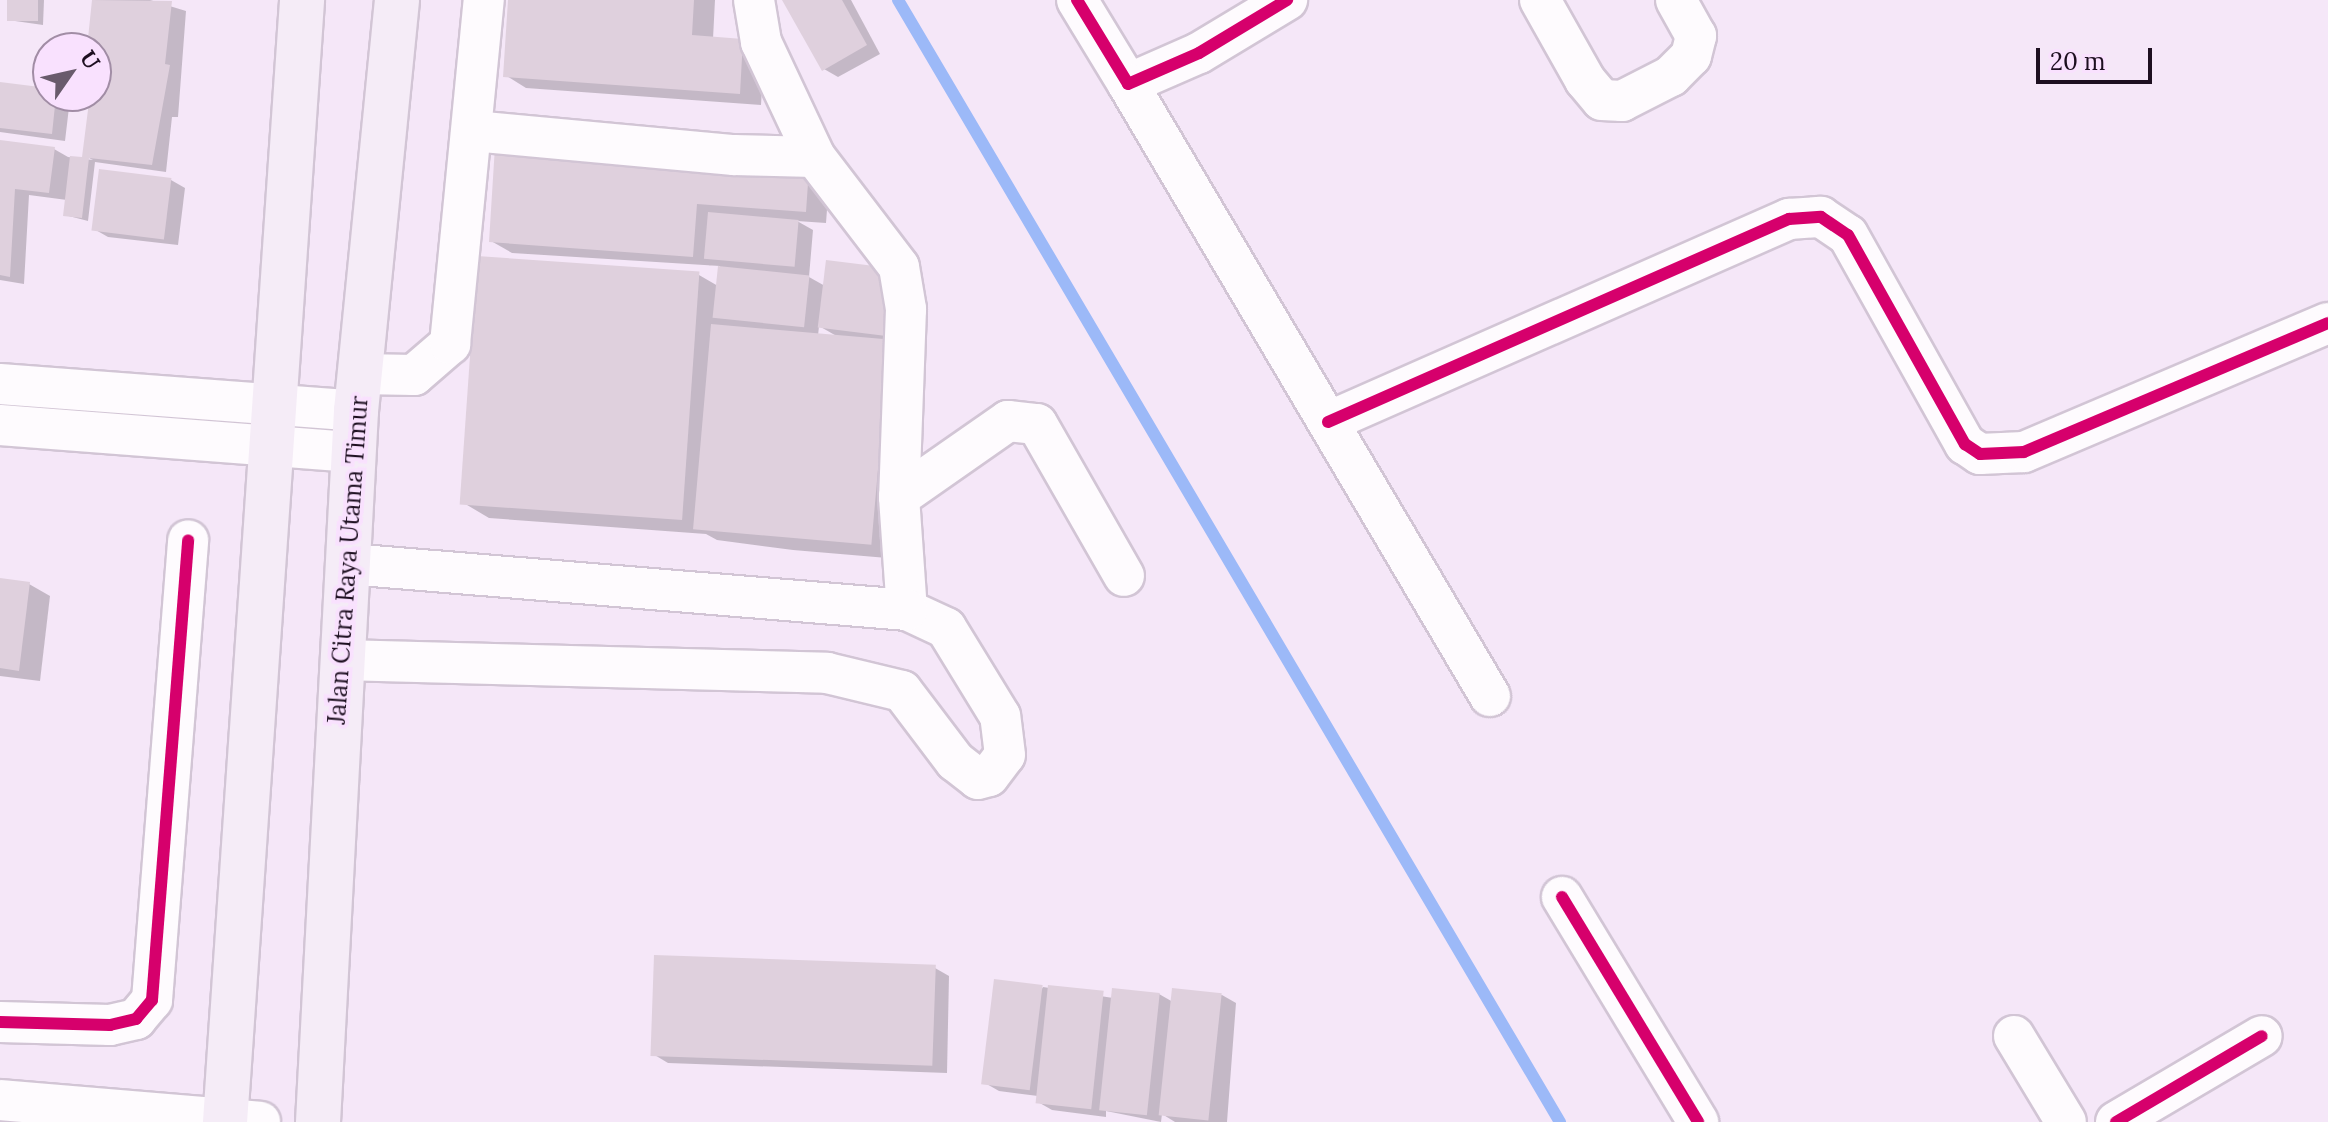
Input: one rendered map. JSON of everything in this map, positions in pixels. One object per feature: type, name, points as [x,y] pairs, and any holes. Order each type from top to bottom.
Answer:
[{"type":"main road","points":[[237,1120],[274,425],[302,0]]},
{"type":"main road","name":"Jalan Citra Raya Utama Timur","points":[[318,1122],[356,412],[397,0]]},
{"type":"street","points":[[0,425],[274,425],[356,412],[414,375],[450,344],[484,0]]},
{"type":"street","points":[[754,0],[761,42],[815,157],[899,267],[906,309],[899,497],[907,610]]},
{"type":"street","points":[[1077,0],[1490,696]]},
{"type":"street","points":[[1128,84],[1199,53],[1287,0]]},
{"type":"street","points":[[1540,0],[1585,80],[1602,100],[1622,101],[1671,76],[1691,56],[1696,36],[1676,0]]},
{"type":"street","points":[[473,131],[734,155],[815,157]]},
{"type":"street","points":[[1328,422],[1789,219],[1821,217],[1848,235],[1965,444],[1980,454],[2024,452],[2328,323]]},
{"type":"street","points":[[0,384],[274,425]]},
{"type":"street","points":[[899,497],[1008,421],[1021,419],[1037,424],[1124,576]]},
{"type":"street","points":[[0,1022],[110,1025],[136,1019],[152,1000],[188,540]]},
{"type":"street","points":[[341,660],[827,673],[902,691],[955,761],[978,779],[989,776],[1005,755],[1000,716],[946,628],[907,610],[349,564]]},
{"type":"street","points":[[1562,897],[1698,1122]]},
{"type":"street","points":[[2014,1036],[2066,1122]]},
{"type":"street","points":[[2116,1122],[2262,1036]]},
{"type":"street","points":[[0,1100],[237,1120]]},
{"type":"building","points":[[7,0],[38,0],[38,21],[7,21]]},
{"type":"building","points":[[92,0],[172,1],[165,64],[170,65],[152,165],[89,158],[82,218],[63,216],[70,156],[82,157],[88,112],[112,112],[112,32],[89,32]]},
{"type":"building","points":[[508,0],[694,0],[692,35],[743,39],[740,94],[503,77]]},
{"type":"building","points":[[782,0],[842,0],[867,45],[822,71]]},
{"type":"building","points":[[0,82],[32,86],[32,112],[54,112],[52,134],[0,128]]},
{"type":"building","points":[[0,140],[55,147],[49,193],[15,189],[10,277],[0,275]]},
{"type":"building","points":[[495,146],[809,169],[806,212],[697,204],[693,257],[489,242]]},
{"type":"building","points":[[99,169],[171,178],[164,239],[91,231]]},
{"type":"building","points":[[708,212],[799,220],[795,267],[704,259]]},
{"type":"building","points":[[477,256],[699,272],[682,520],[460,504]]},
{"type":"building","points":[[826,260],[894,268],[886,336],[818,327]]},
{"type":"building","points":[[718,266],[809,276],[804,327],[713,318]]},
{"type":"building","points":[[711,324],[889,340],[871,545],[693,529]]},
{"type":"building","points":[[0,578],[30,582],[19,671],[0,668]]},
{"type":"building","points":[[654,955],[936,965],[932,1066],[650,1056]]},
{"type":"building","points":[[994,979],[1043,985],[1030,1090],[981,1084]]},
{"type":"building","points":[[1048,985],[1104,991],[1091,1109],[1036,1103]]},
{"type":"building","points":[[1112,988],[1160,993],[1147,1115],[1099,1110]]},
{"type":"building","points":[[1172,988],[1222,993],[1208,1121],[1159,1115]]},
{"type":"waterway","points":[[898,0],[1560,1122]]},
{"type":"cycle path","points":[[1077,0],[1128,84],[1199,53],[1287,0]]},
{"type":"cycle path","points":[[1328,422],[1789,219],[1821,217],[1848,235],[1965,444],[1980,454],[2024,452],[2328,323]]},
{"type":"cycle path","points":[[0,1022],[110,1025],[136,1019],[152,1000],[188,540]]},
{"type":"cycle path","points":[[1562,897],[1698,1122]]},
{"type":"cycle path","points":[[2116,1122],[2262,1036]]}]
